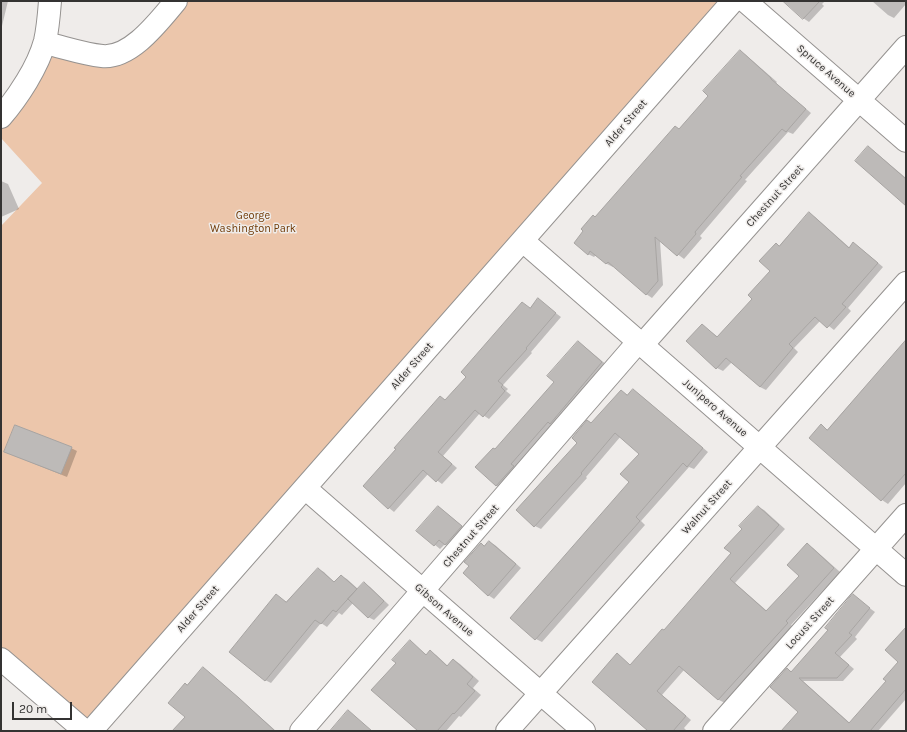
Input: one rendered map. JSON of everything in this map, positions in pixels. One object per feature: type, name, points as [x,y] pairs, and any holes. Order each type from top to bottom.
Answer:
[{"type":"street","points":[[1,117],[21,90],[34,68],[44,42],[50,1]]},
{"type":"street","points":[[44,42],[103,56],[117,54],[128,49],[142,39],[176,1]]},
{"type":"street","name":"Alder Street","points":[[91,731],[733,1]]},
{"type":"street","name":"Spruce Avenue","points":[[745,1],[906,141]]},
{"type":"street","name":"Chestnut Street","points":[[301,731],[641,343],[906,47]]},
{"type":"street","name":"Junipero Avenue","points":[[523,241],[906,575]]},
{"type":"street","name":"Walnut Street","points":[[508,731],[906,283]]},
{"type":"street","name":"Gibson Avenue","points":[[305,488],[584,731]]},
{"type":"street","name":"Locust Street","points":[[714,731],[906,515]]},
{"type":"street","points":[[2,662],[85,731]]},
{"type":"green space","name":"George Washington Park","points":[[176,1],[733,1],[91,731],[1,659],[1,226],[42,183],[1,138],[1,117],[45,43],[103,56]]},
{"type":"building","points":[[783,1],[820,1],[803,19]]},
{"type":"building","points":[[740,50],[806,109],[786,132],[782,129],[740,176],[742,177],[695,232],[696,234],[677,256],[655,237],[658,281],[646,295],[608,262],[606,264],[590,251],[588,255],[574,243],[583,231],[581,229],[593,215],[595,217],[675,126],[679,129],[708,96],[703,91]]},
{"type":"building","points":[[868,146],[906,179],[906,206],[855,161]]},
{"type":"building","points":[[809,212],[849,248],[853,242],[878,263],[842,304],[846,307],[827,328],[815,317],[789,344],[793,348],[760,387],[726,358],[716,369],[686,341],[702,324],[717,337],[752,299],[748,295],[770,271],[759,261],[776,243],[779,246]]},
{"type":"building","points":[[538,298],[556,313],[526,348],[527,349],[498,381],[503,385],[501,387],[505,391],[483,417],[475,410],[438,452],[452,464],[436,482],[423,470],[388,509],[363,486],[440,396],[445,400],[466,377],[461,372],[522,302],[530,308]]},
{"type":"building","points":[[906,340],[906,473],[881,501],[809,438],[821,424],[827,430]]},
{"type":"building","points":[[578,341],[602,362],[550,424],[548,422],[511,464],[514,466],[496,486],[475,467],[493,448],[495,449],[554,382],[547,376]]},
{"type":"building","points":[[633,389],[703,448],[687,467],[683,463],[636,517],[640,521],[535,640],[510,618],[629,482],[620,474],[639,454],[615,433],[581,473],[582,474],[534,527],[516,510],[577,443],[572,438],[587,420],[591,423],[621,390],[627,395]]},
{"type":"building","points":[[15,425],[72,447],[61,474],[4,452]]},
{"type":"building","points":[[438,506],[462,526],[445,545],[439,540],[434,546],[416,531]]},
{"type":"building","points":[[758,506],[779,525],[730,579],[766,611],[799,576],[787,565],[807,543],[834,568],[786,621],[788,623],[718,700],[679,666],[657,691],[686,716],[673,731],[648,731],[592,682],[617,653],[630,665],[662,629],[664,630],[731,553],[724,548],[742,529],[739,526]]},
{"type":"building","points":[[489,541],[516,564],[488,596],[463,573],[469,566],[464,562],[481,543],[484,546]]},
{"type":"building","points":[[318,568],[334,582],[341,575],[357,589],[336,612],[333,610],[321,624],[315,620],[265,681],[229,652],[276,594],[286,602]]},
{"type":"building","points":[[364,582],[384,601],[368,618],[348,599]]},
{"type":"building","points":[[853,594],[870,608],[849,633],[852,635],[835,653],[849,665],[837,678],[799,678],[849,723],[886,681],[883,679],[898,662],[885,650],[906,627],[906,689],[870,731],[781,731],[798,712],[770,687],[787,668],[791,672],[828,630],[825,628]]},
{"type":"building","points":[[410,640],[426,655],[430,650],[447,666],[453,659],[473,677],[467,684],[475,691],[437,731],[418,731],[371,690],[396,663],[392,660]]},
{"type":"building","points":[[203,667],[275,731],[172,731],[185,717],[168,703],[185,683],[187,685]]},
{"type":"building","points":[[348,710],[372,731],[330,731]]}]
